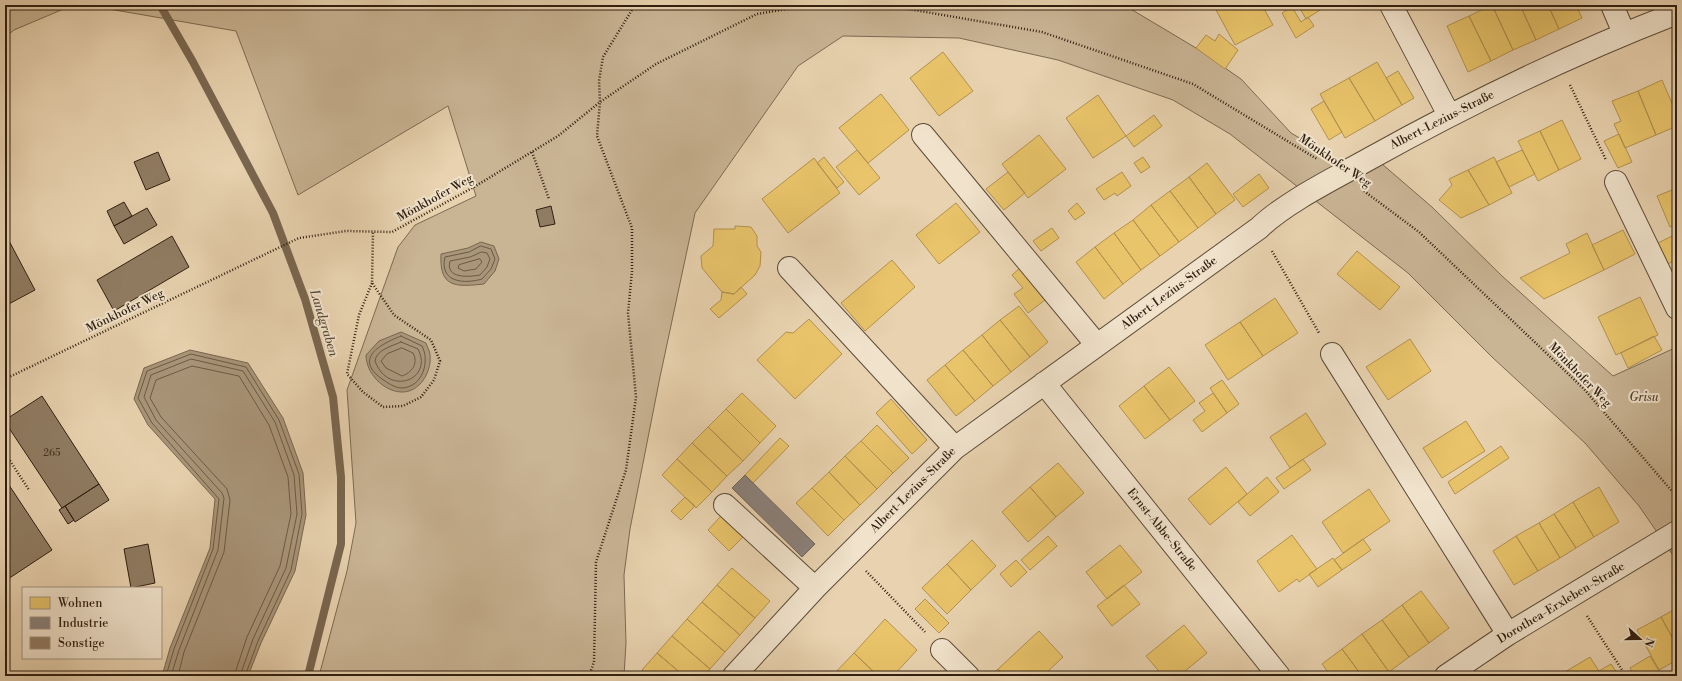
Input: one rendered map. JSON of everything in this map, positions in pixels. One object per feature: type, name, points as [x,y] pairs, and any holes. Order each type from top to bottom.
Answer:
[{"type":"street","points":[[1391,5],[1449,115]]},
{"type":"street","points":[[1612,5],[1624,33]]},
{"type":"street","name":"Albert-Lezius-Straße","points":[[734,676],[815,588],[955,448],[1259,228],[1271,217],[1342,174],[1449,115],[1624,33],[1677,13]]},
{"type":"street","points":[[923,135],[1097,345]]},
{"type":"street","points":[[1616,182],[1677,308]]},
{"type":"street","points":[[789,268],[955,448]]},
{"type":"street","points":[[1332,354],[1508,634]]},
{"type":"street","name":"Ernst-Abbe-Straße","points":[[1044,383],[1279,676]]},
{"type":"street","points":[[725,505],[815,588]]},
{"type":"street","name":"Dorothea-Erxleben-Straße","points":[[1446,676],[1508,634],[1677,532]]},
{"type":"street","points":[[942,650],[968,676]]},
{"type":"path","points":[[589,676],[594,662],[596,562],[626,470],[636,396],[628,313],[632,271],[632,228],[597,136],[600,102],[599,81],[603,57],[635,5]]},
{"type":"path","name":"Mönkhofer Weg","points":[[5,379],[299,238],[346,231],[392,232],[474,187],[558,136],[600,102],[656,64],[757,14],[810,5]]},
{"type":"path","name":"Mönkhofer Weg","points":[[886,5],[1042,32],[1193,84],[1245,114],[1342,174],[1419,232],[1584,389],[1677,498]]},
{"type":"path","points":[[1560,63],[1616,182]]},
{"type":"path","points":[[532,152],[549,199]]},
{"type":"path","points":[[1259,228],[1332,354]]},
{"type":"path","points":[[372,283],[394,315],[432,340],[440,361],[434,380],[421,397],[403,406],[383,407],[364,392],[347,374],[359,315],[372,283],[373,232]]},
{"type":"path","points":[[5,452],[29,490]]},
{"type":"path","points":[[849,554],[942,650]]},
{"type":"path","points":[[1574,594],[1626,676]]},
{"type":"green space","points":[[5,5],[73,5],[14,30],[5,37]]},
{"type":"green space","name":"Grisu","points":[[86,5],[1124,5],[1196,48],[1241,79],[1291,133],[1363,175],[1382,164],[1432,207],[1502,276],[1613,376],[1677,347],[1677,561],[1639,506],[1585,443],[1492,357],[1408,273],[1230,134],[1173,100],[1058,60],[959,38],[843,36],[798,66],[695,213],[660,377],[630,529],[624,575],[626,643],[624,676],[319,676],[347,571],[356,523],[347,390],[398,247],[415,225],[476,196],[448,106],[298,195],[236,31]]},
{"type":"water","points":[[481,242],[494,246],[499,259],[495,271],[484,284],[458,285],[451,283],[446,279],[441,265],[441,254],[468,248]]},
{"type":"water","points":[[401,332],[426,343],[430,354],[430,361],[427,374],[419,385],[414,389],[401,392],[394,391],[382,385],[377,380],[369,368],[366,355],[379,341]]},
{"type":"water","points":[[190,350],[248,363],[283,418],[303,473],[306,515],[295,571],[261,643],[248,676],[162,676],[170,648],[210,548],[215,499],[148,425],[134,399],[144,368]]},
{"type":"building: Wohnen","points":[[1225,5],[1262,5],[1273,25],[1235,45],[1216,10]]},
{"type":"building: Wohnen","points":[[1298,5],[1328,5],[1306,19]]},
{"type":"building: Wohnen","points":[[1492,5],[1513,50],[1491,61],[1469,16]]},
{"type":"building: Wohnen","points":[[1492,5],[1520,5],[1536,40],[1513,50]]},
{"type":"building: Wohnen","points":[[1520,5],[1548,5],[1559,29],[1536,40]]},
{"type":"building: Wohnen","points":[[1548,5],[1576,5],[1582,18],[1559,29]]},
{"type":"building: Wohnen","points":[[1292,7],[1301,22],[1308,17],[1314,26],[1296,38],[1282,13]]},
{"type":"building: Wohnen","points":[[1469,16],[1491,61],[1468,72],[1447,26]]},
{"type":"building: Wohnen","points":[[1219,34],[1238,50],[1225,69],[1196,48],[1206,35],[1215,41]]},
{"type":"building: Wohnen","points":[[943,52],[973,91],[939,116],[910,78]]},
{"type":"building: Wohnen","points":[[1377,62],[1402,105],[1375,121],[1349,78]]},
{"type":"building: Wohnen","points":[[1398,71],[1414,98],[1402,105],[1386,78]]},
{"type":"building: Wohnen","points":[[1349,78],[1375,121],[1345,138],[1320,94]]},
{"type":"building: Wohnen","points":[[1662,80],[1677,115],[1677,126],[1656,135],[1638,91]]},
{"type":"building: Wohnen","points":[[1638,91],[1656,135],[1625,148],[1614,124],[1621,121],[1612,101]]},
{"type":"building: Wohnen","points":[[881,94],[909,130],[868,163],[839,128]]},
{"type":"building: Wohnen","points":[[1098,95],[1126,136],[1093,158],[1066,118]]},
{"type":"building: Wohnen","points":[[1324,101],[1342,132],[1329,140],[1311,109]]},
{"type":"building: Wohnen","points":[[1154,115],[1162,126],[1134,147],[1126,136]]},
{"type":"building: Wohnen","points":[[1562,120],[1581,159],[1559,170],[1540,131]]},
{"type":"building: Wohnen","points":[[1540,131],[1559,170],[1538,181],[1518,141]]},
{"type":"building: Wohnen","points":[[1619,134],[1632,162],[1618,168],[1604,141]]},
{"type":"building: Wohnen","points":[[1039,135],[1066,169],[1028,198],[1002,164]]},
{"type":"building: Wohnen","points":[[857,150],[880,178],[859,195],[836,167]]},
{"type":"building: Wohnen","points":[[1522,150],[1535,174],[1509,187],[1496,162]]},
{"type":"building: Wohnen","points":[[824,157],[844,182],[837,188],[817,163]]},
{"type":"building: Wohnen","points":[[1143,157],[1150,167],[1141,173],[1134,163]]},
{"type":"building: Wohnen","points":[[1494,157],[1512,193],[1489,205],[1468,170]]},
{"type":"building: Wohnen","points":[[814,158],[840,193],[788,233],[762,199]]},
{"type":"building: Wohnen","points":[[1207,163],[1235,200],[1216,214],[1189,177]]},
{"type":"building: Wohnen","points":[[1468,170],[1489,205],[1461,218],[1439,200],[1452,185],[1449,179]]},
{"type":"building: Wohnen","points":[[1008,172],[1025,193],[1004,210],[986,189]]},
{"type":"building: Wohnen","points":[[1122,172],[1131,186],[1117,196],[1115,193],[1104,200],[1096,189]]},
{"type":"building: Wohnen","points":[[1259,174],[1269,188],[1243,207],[1233,194]]},
{"type":"building: Wohnen","points":[[1189,177],[1216,214],[1198,228],[1170,191]]},
{"type":"building: Wohnen","points":[[1677,188],[1677,224],[1670,227],[1657,196]]},
{"type":"building: Wohnen","points":[[1170,191],[1198,228],[1179,242],[1151,205]]},
{"type":"building: Wohnen","points":[[956,203],[980,232],[939,264],[916,235]]},
{"type":"building: Wohnen","points":[[1077,203],[1085,213],[1075,220],[1068,211]]},
{"type":"building: Wohnen","points":[[1151,205],[1179,242],[1160,256],[1133,220]]},
{"type":"building: Wohnen","points":[[1133,220],[1160,256],[1141,270],[1114,233]]},
{"type":"building: Wohnen","points":[[735,226],[751,227],[757,236],[757,246],[761,252],[760,266],[755,275],[734,294],[722,292],[702,268],[701,256],[713,246],[714,229],[735,229]]},
{"type":"building: Wohnen","points":[[1052,228],[1059,238],[1041,251],[1033,241]]},
{"type":"building: Wohnen","points":[[1623,230],[1635,254],[1604,270],[1592,245]]},
{"type":"building: Wohnen","points":[[1114,233],[1141,270],[1123,284],[1095,247]]},
{"type":"building: Wohnen","points":[[1587,233],[1604,270],[1544,299],[1520,278],[1570,253],[1566,244]]},
{"type":"building: Wohnen","points":[[1676,234],[1677,259],[1668,264],[1658,243]]},
{"type":"building: Wohnen","points":[[1095,247],[1123,284],[1104,299],[1076,262]]},
{"type":"building: Wohnen","points":[[1357,251],[1400,287],[1380,310],[1337,274]]},
{"type":"building: Wohnen","points":[[892,260],[915,287],[865,331],[841,303]]},
{"type":"building: Wohnen","points":[[1020,268],[1045,300],[1028,313],[1014,294],[1023,288],[1012,275]]},
{"type":"building: Wohnen","points":[[741,287],[747,294],[719,318],[710,309],[721,300],[722,292],[734,294]]},
{"type":"building: Wohnen","points":[[1640,297],[1658,335],[1616,355],[1598,317]]},
{"type":"building: Wohnen","points":[[1275,298],[1298,333],[1263,356],[1240,322]]},
{"type":"building: Wohnen","points":[[1019,306],[1048,342],[1030,357],[1000,320]]},
{"type":"building: Wohnen","points":[[809,319],[842,354],[795,399],[757,360],[786,332],[793,333]]},
{"type":"building: Wohnen","points":[[1000,320],[1030,357],[1011,372],[982,335]]},
{"type":"building: Wohnen","points":[[1240,322],[1263,356],[1228,380],[1205,345]]},
{"type":"building: Wohnen","points":[[982,335],[1011,372],[993,386],[963,350]]},
{"type":"building: Wohnen","points":[[1654,336],[1662,350],[1628,368],[1621,353]]},
{"type":"building: Wohnen","points":[[1410,339],[1431,371],[1388,400],[1366,367]]},
{"type":"building: Wohnen","points":[[963,350],[993,386],[975,401],[945,365]]},
{"type":"building: Wohnen","points":[[945,365],[975,401],[956,416],[927,380]]},
{"type":"building: Wohnen","points":[[1169,367],[1195,401],[1170,420],[1144,386]]},
{"type":"building: Wohnen","points":[[1222,380],[1239,404],[1227,413],[1210,388]]},
{"type":"building: Wohnen","points":[[1144,386],[1170,420],[1145,439],[1119,406]]},
{"type":"building: Wohnen","points":[[742,393],[776,426],[760,443],[726,409]]},
{"type":"building: Wohnen","points":[[1213,393],[1227,413],[1202,432],[1193,420],[1205,411],[1199,403]]},
{"type":"building: Wohnen","points":[[891,399],[927,440],[912,454],[876,413]]},
{"type":"building: Wohnen","points":[[726,409],[760,443],[743,461],[708,427]]},
{"type":"building: Wohnen","points":[[1306,413],[1326,444],[1290,468],[1270,437]]},
{"type":"building: Wohnen","points":[[1466,421],[1485,451],[1442,478],[1423,448]]},
{"type":"building: Wohnen","points":[[877,425],[909,458],[893,473],[861,441]]},
{"type":"building: Wohnen","points":[[708,427],[743,461],[727,476],[692,443]]},
{"type":"building: Wohnen","points":[[780,438],[789,446],[753,483],[745,475]]},
{"type":"building: Wohnen","points":[[861,441],[893,473],[877,489],[845,456]]},
{"type":"building: Wohnen","points":[[692,443],[727,476],[712,492],[677,459]]},
{"type":"building: Wohnen","points":[[1501,446],[1509,458],[1455,494],[1448,482]]},
{"type":"building: Wohnen","points":[[845,456],[877,489],[860,505],[829,472]]},
{"type":"building: Wohnen","points":[[677,459],[712,492],[696,508],[662,475]]},
{"type":"building: Wohnen","points":[[1303,459],[1311,470],[1284,489],[1276,478]]},
{"type":"building: Wohnen","points":[[1058,463],[1084,493],[1056,517],[1030,487]]},
{"type":"building: Wohnen","points":[[1226,467],[1247,494],[1210,525],[1188,499]]},
{"type":"building: Wohnen","points":[[829,472],[860,505],[844,520],[812,488]]},
{"type":"building: Wohnen","points":[[1267,477],[1279,492],[1250,516],[1238,502]]},
{"type":"building: Wohnen","points":[[1030,487],[1056,517],[1028,542],[1002,512]]},
{"type":"building: Wohnen","points":[[1599,487],[1619,522],[1594,537],[1573,502]]},
{"type":"building: Wohnen","points":[[812,488],[844,520],[828,536],[796,503]]},
{"type":"building: Wohnen","points":[[1369,489],[1390,521],[1343,553],[1322,522]]},
{"type":"building: Wohnen","points":[[685,497],[695,506],[681,520],[671,511]]},
{"type":"building: Wohnen","points":[[1573,502],[1594,537],[1576,548],[1554,514]]},
{"type":"building: Wohnen","points":[[1554,514],[1576,548],[1560,558],[1539,523]]},
{"type":"building: Wohnen","points":[[721,516],[743,537],[729,551],[708,530]]},
{"type":"building: Wohnen","points":[[1539,523],[1560,558],[1538,571],[1516,536]]},
{"type":"building: Wohnen","points":[[1292,535],[1317,569],[1299,582],[1297,579],[1279,592],[1257,561]]},
{"type":"building: Wohnen","points":[[1048,536],[1057,546],[1030,570],[1021,560]]},
{"type":"building: Wohnen","points":[[1516,536],[1538,571],[1514,585],[1493,551]]},
{"type":"building: Wohnen","points":[[1363,539],[1371,550],[1342,570],[1334,560]]},
{"type":"building: Wohnen","points":[[972,540],[996,566],[971,590],[947,564]]},
{"type":"building: Wohnen","points":[[1120,545],[1142,572],[1107,599],[1086,572]]},
{"type":"building: Wohnen","points":[[1333,558],[1342,570],[1318,587],[1309,574]]},
{"type":"building: Wohnen","points":[[1016,560],[1027,572],[1011,587],[1000,574]]},
{"type":"building: Wohnen","points":[[947,564],[971,590],[947,614],[922,588]]},
{"type":"building: Wohnen","points":[[732,568],[770,601],[755,618],[717,585]]},
{"type":"building: Wohnen","points":[[717,585],[755,618],[740,635],[702,602]]},
{"type":"building: Wohnen","points":[[1124,585],[1140,604],[1112,626],[1097,606]]},
{"type":"building: Wohnen","points":[[1421,591],[1449,628],[1429,643],[1402,605]]},
{"type":"building: Wohnen","points":[[925,599],[949,623],[939,633],[915,609]]},
{"type":"building: Wohnen","points":[[702,602],[740,635],[725,652],[687,619]]},
{"type":"building: Wohnen","points":[[1402,605],[1429,643],[1409,657],[1382,620]]},
{"type":"building: Wohnen","points":[[1677,608],[1677,646],[1661,617]]},
{"type":"building: Wohnen","points":[[1661,617],[1677,646],[1677,660],[1659,670],[1637,630]]},
{"type":"building: Wohnen","points":[[687,619],[725,652],[710,669],[672,636]]},
{"type":"building: Wohnen","points":[[885,619],[917,650],[893,676],[878,676],[854,653]]},
{"type":"building: Wohnen","points":[[1382,620],[1409,657],[1389,672],[1362,634]]},
{"type":"building: Wohnen","points":[[1184,625],[1207,653],[1179,676],[1163,676],[1146,656]]},
{"type":"building: Wohnen","points":[[1039,631],[1063,657],[1043,676],[1004,676],[998,669]]},
{"type":"building: Wohnen","points":[[1362,634],[1389,672],[1384,676],[1362,676],[1342,649]]},
{"type":"building: Wohnen","points":[[672,636],[710,669],[704,676],[684,676],[657,653]]},
{"type":"building: Wohnen","points":[[1342,649],[1362,676],[1331,676],[1322,664]]},
{"type":"building: Wohnen","points":[[657,653],[684,676],[649,676],[642,670]]},
{"type":"building: Wohnen","points":[[854,653],[878,676],[832,676]]},
{"type":"building: Wohnen","points":[[1650,656],[1662,676],[1634,676],[1630,668]]},
{"type":"building: Wohnen","points":[[1590,657],[1602,676],[1568,676],[1565,672]]},
{"type":"building: Wohnen","points":[[1611,664],[1619,676],[1602,676],[1599,671]]},
{"type":"building: Wohnen","points":[[998,669],[1004,676],[990,676]]},
{"type":"building: Wohnen","points":[[1185,671],[1190,676],[1179,676]]},
{"type":"building: Industrie","points":[[745,475],[815,544],[802,557],[732,488]]},
{"type":"building: Sonstige","points":[[158,152],[170,180],[146,190],[134,162]]},
{"type":"building: Sonstige","points":[[124,202],[132,216],[114,226],[107,211]]},
{"type":"building: Sonstige","points":[[551,206],[555,224],[540,227],[536,210]]},
{"type":"building: Sonstige","points":[[147,208],[157,225],[124,244],[114,226]]},
{"type":"building: Sonstige","points":[[172,236],[189,267],[114,311],[97,280]]},
{"type":"building: Sonstige","points":[[5,237],[7,237],[35,290],[5,306]]},
{"type":"building: Sonstige","points":[[42,396],[99,484],[62,508],[5,422],[5,420]]},
{"type":"building: Sonstige","points":[[5,479],[52,550],[5,581]]},
{"type":"building: Sonstige","points":[[99,484],[109,500],[75,522],[65,506]]},
{"type":"building: Sonstige","points":[[65,506],[74,520],[68,524],[59,510]]},
{"type":"building: Sonstige","points":[[148,544],[155,583],[131,587],[124,549]]},
{"type":"waterway","name":"Landgraben","points":[[160,5],[193,62],[273,213],[305,299],[333,397],[341,477],[341,544],[308,676]]}]
